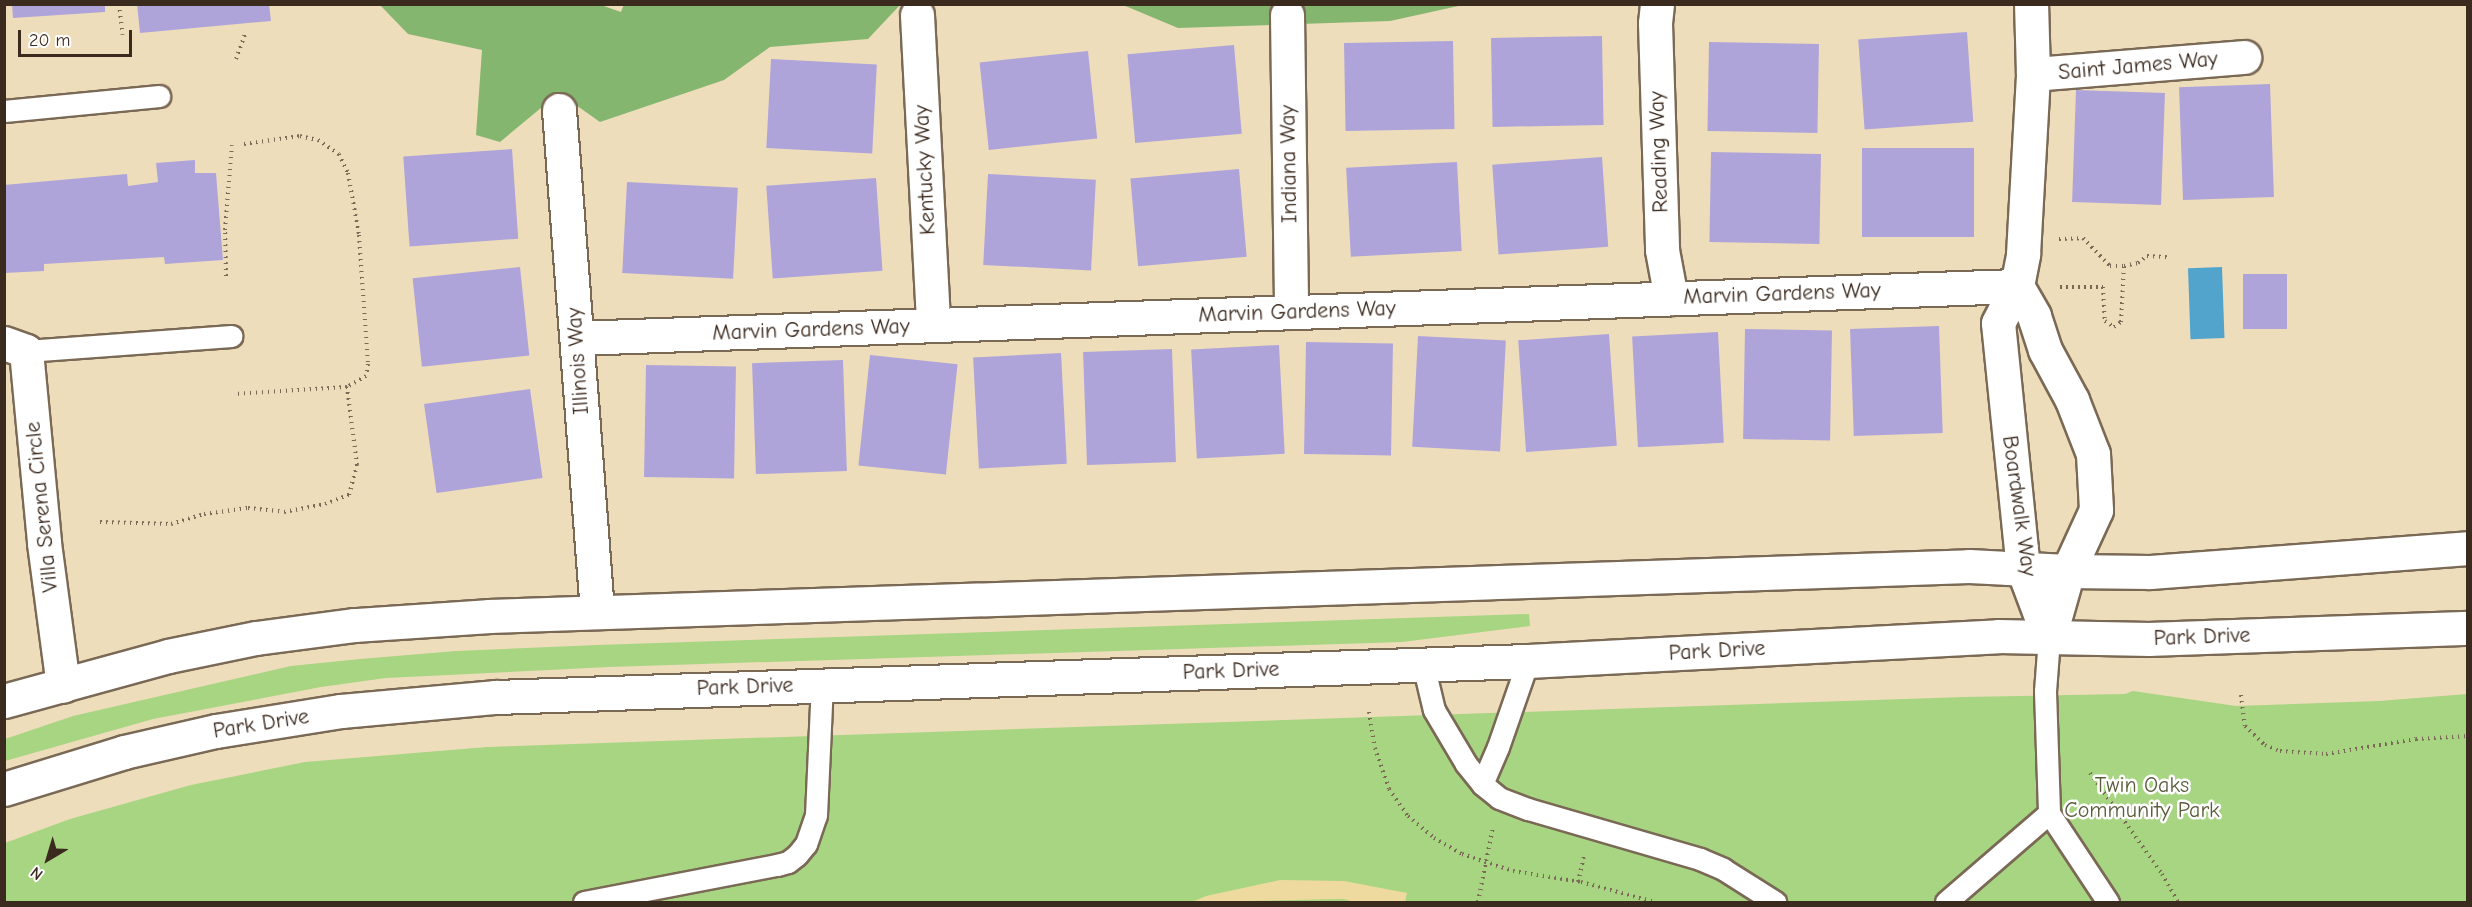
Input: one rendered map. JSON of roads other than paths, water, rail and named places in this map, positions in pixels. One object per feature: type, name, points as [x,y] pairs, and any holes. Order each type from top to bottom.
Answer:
[{"type":"main road","name":"Reading Way","points":[[1657,4],[1655,23],[1662,250],[1671,298]]},
{"type":"main road","name":"Boardwalk Way","points":[[2031,4],[2033,74],[2023,254],[2017,286],[1998,323],[2023,569],[2049,639]]},
{"type":"main road","name":"Kentucky Way","points":[[917,15],[933,325]]},
{"type":"main road","name":"Indiana Way","points":[[1287,15],[1291,312]]},
{"type":"main road","name":"Saint James Way","points":[[2033,74],[2244,57]]},
{"type":"main road","name":"Illinois Way","points":[[559,110],[597,612]]},
{"type":"main road","name":"Marvin Gardens Way","points":[[577,338],[2017,286]]},
{"type":"main road","name":"Boardwalk Way","points":[[2017,286],[2034,316],[2045,350],[2072,400],[2093,454],[2096,510],[2068,571],[2049,639]]},
{"type":"main road","name":"Villa Serena Circle","points":[[15,347],[63,686]]},
{"type":"main road","points":[[4,701],[168,656],[256,638],[355,625],[597,612],[1969,566],[2150,572],[2468,548]]},
{"type":"main road","name":"Park Drive","points":[[4,789],[124,752],[216,731],[341,711],[496,697],[1528,661],[1998,636],[2049,639],[2150,639],[2468,628]]},
{"type":"lane","points":[[4,111],[159,96]]},
{"type":"lane","points":[[15,347],[231,336]]},
{"type":"lane","points":[[2049,639],[2045,692],[2049,813],[2108,903]]},
{"type":"lane","points":[[1482,784],[1498,747],[1528,661]]},
{"type":"lane","points":[[1423,664],[1434,710],[1466,764],[1482,784],[1499,798],[1528,810],[1700,859],[1724,869],[1775,903]]},
{"type":"lane","points":[[584,903],[777,865],[788,862],[797,855],[806,844],[816,815],[822,684]]},
{"type":"lane","points":[[1946,903],[2049,813]]},
{"type":"water","points":[[2222,267],[2224,338],[2190,339],[2188,268]]},
{"type":"park label","name":"Twin Oaks Community Park","points":[[2142,798]]}]
